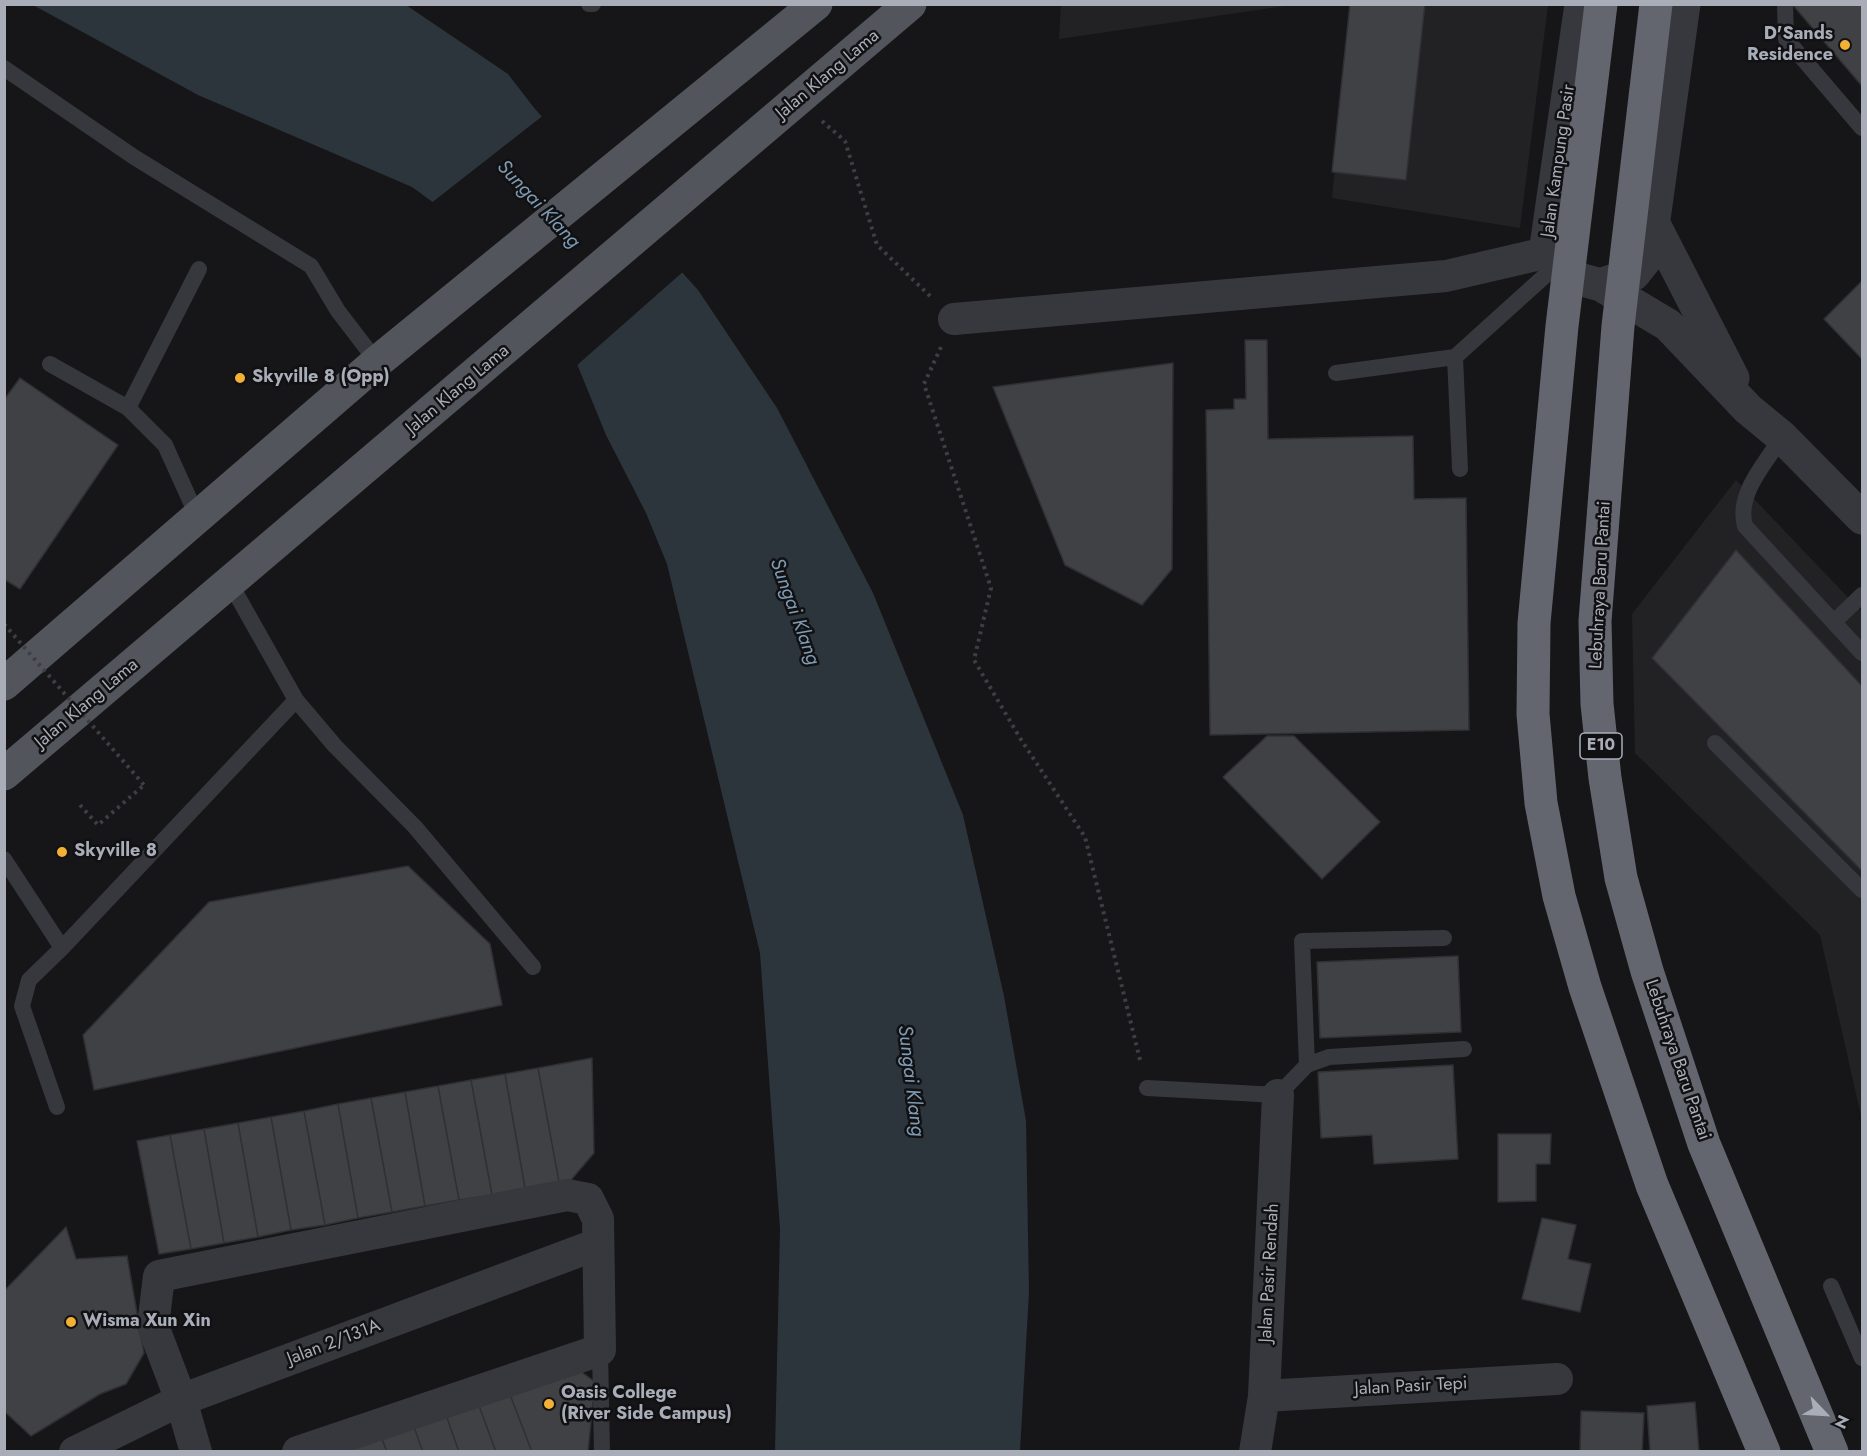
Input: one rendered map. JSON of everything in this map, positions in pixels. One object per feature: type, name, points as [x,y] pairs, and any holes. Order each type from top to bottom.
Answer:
[{"type":"highway","points":[[1601,4],[1562,326],[1534,623],[1533,714],[1541,803],[1559,896],[1582,975],[1652,1185],[1764,1452]]},
{"type":"highway","name":"Lebuhraya Baru Pantai","points":[[1656,4],[1618,326],[1595,621],[1597,704],[1605,778],[1621,878],[1647,971],[1704,1144],[1832,1452]]},
{"type":"main road","points":[[4,684],[383,358],[768,46],[816,4]]},
{"type":"main road","name":"Jalan Klang Lama","points":[[4,774],[439,406],[813,108],[910,4]]},
{"type":"street","name":"Jalan Kampung Pasir","points":[[1581,4],[1552,259],[1579,279],[1601,285],[1668,325],[1748,410],[1782,437],[1863,518]]},
{"type":"street","points":[[1601,285],[1634,274],[1649,255],[1655,226],[1684,4]]},
{"type":"street","name":"Jalan Kampung Pasir","points":[[1655,226],[1748,410]]},
{"type":"street","points":[[954,319],[1446,276],[1552,259]]},
{"type":"street","name":"Jalan Pasir Rendah","points":[[1255,1452],[1264,1396],[1278,1095]]},
{"type":"street","points":[[196,1452],[181,1400],[153,1326],[159,1276],[567,1195],[588,1199],[598,1219],[600,1350],[297,1452]]},
{"type":"street","name":"Jalan 2/131A","points":[[75,1452],[181,1400],[598,1244]]},
{"type":"street","name":"Jalan Pasir Tepi","points":[[1264,1396],[1557,1379]]},
{"type":"lane","points":[[1785,4],[1786,39],[1863,128]]},
{"type":"lane","points":[[4,68],[135,157],[311,266],[338,311],[383,358]]},
{"type":"lane","points":[[1336,373],[1455,357],[1552,259]]},
{"type":"lane","points":[[128,408],[199,269]]},
{"type":"lane","points":[[1455,357],[1460,469]]},
{"type":"lane","points":[[50,364],[128,408],[165,445],[198,518]]},
{"type":"lane","points":[[1782,437],[1746,495],[1743,516],[1745,526],[1863,653]]},
{"type":"lane","points":[[230,583],[296,700],[335,746],[416,827],[533,967]]},
{"type":"lane","points":[[1834,622],[1863,596]]},
{"type":"lane","points":[[57,1107],[22,1006],[29,980],[296,700]]},
{"type":"lane","points":[[1715,743],[1863,890]]},
{"type":"lane","points":[[4,859],[62,948]]},
{"type":"lane","points":[[1307,1065],[1302,941],[1444,938]]},
{"type":"lane","points":[[1147,1088],[1278,1095],[1307,1065],[1329,1057],[1464,1049]]},
{"type":"lane","points":[[1831,1286],[1863,1358]]},
{"type":"lane","points":[[600,1350],[602,1452]]},
{"type":"path","points":[[813,108],[845,141],[877,245],[954,319],[924,384],[991,588],[974,660],[1020,738],[1085,837],[1147,1088]]},
{"type":"path","points":[[4,624],[144,785],[98,825],[80,805]]},
{"type":"shaded area","points":[[1061,4],[1292,5],[1059,39]]},
{"type":"shaded area","points":[[1351,5],[1548,5],[1520,228],[1332,198]]},
{"type":"shaded area","points":[[1736,480],[1862,612],[1862,1120],[1820,935],[1635,753],[1632,614]]},
{"type":"water","name":"Sungai Klang","points":[[33,5],[406,5],[508,74],[535,109],[698,290],[777,408],[873,593],[963,815],[1004,996],[1026,1121],[1029,1292],[1020,1451],[775,1451],[780,1229],[760,953],[667,564],[646,513],[606,435],[577,364],[517,284],[456,219],[412,187],[198,95]]},
{"type":"pier","points":[[545,114],[685,270],[575,367],[514,286],[454,221],[430,204]]},
{"type":"building","points":[[1350,4],[1425,4],[1406,180],[1332,172]]},
{"type":"building","name":"D'Sands Residence","points":[[1792,4],[1862,4],[1862,86]]},
{"type":"building","points":[[1862,281],[1862,359],[1824,319]]},
{"type":"building","points":[[1245,340],[1267,340],[1268,439],[1413,436],[1414,499],[1466,498],[1469,730],[1210,735],[1206,410],[1234,409],[1234,399],[1246,399]]},
{"type":"building","points":[[1173,363],[1172,569],[1142,605],[1065,565],[993,387]]},
{"type":"building","points":[[20,378],[118,445],[20,589],[4,579],[4,400]]},
{"type":"building","points":[[1736,550],[1862,686],[1862,871],[1652,658]]},
{"type":"building","points":[[1267,736],[1294,736],[1380,822],[1322,879],[1223,777]]},
{"type":"building","points":[[408,866],[490,944],[502,1005],[94,1090],[83,1035],[209,902]]},
{"type":"building","points":[[1458,956],[1461,1032],[1320,1038],[1317,962]]},
{"type":"building","points":[[592,1058],[594,1153],[571,1180],[559,1182],[538,1068]]},
{"type":"building","points":[[1453,1065],[1458,1159],[1374,1164],[1372,1135],[1321,1138],[1318,1072]]},
{"type":"building","points":[[538,1068],[559,1182],[525,1188],[505,1074]]},
{"type":"building","points":[[505,1074],[525,1188],[492,1195],[471,1080]]},
{"type":"building","points":[[471,1080],[492,1195],[459,1200],[438,1086]]},
{"type":"building","points":[[438,1086],[459,1200],[425,1206],[405,1092]]},
{"type":"building","points":[[405,1092],[425,1206],[392,1212],[371,1098]]},
{"type":"building","points":[[371,1098],[392,1212],[358,1218],[338,1104]]},
{"type":"building","points":[[338,1104],[358,1218],[325,1225],[304,1111]]},
{"type":"building","points":[[304,1111],[325,1225],[291,1230],[271,1117]]},
{"type":"building","points":[[271,1117],[291,1230],[258,1237],[238,1123]]},
{"type":"building","points":[[238,1123],[258,1237],[224,1243],[204,1129]]},
{"type":"building","points":[[204,1129],[224,1243],[191,1249],[170,1135]]},
{"type":"building","points":[[1498,1134],[1551,1134],[1550,1164],[1536,1164],[1536,1201],[1498,1202]]},
{"type":"building","points":[[170,1135],[191,1249],[159,1254],[137,1141]]},
{"type":"building","points":[[1542,1218],[1576,1225],[1568,1259],[1591,1264],[1580,1312],[1522,1299]]},
{"type":"building","name":"Wisma Xun Xin","points":[[66,1227],[76,1259],[127,1256],[144,1353],[126,1384],[100,1394],[31,1436],[4,1411],[4,1291]]},
{"type":"building","points":[[575,1367],[595,1382],[588,1452],[532,1452],[509,1392]]},
{"type":"building","points":[[509,1392],[532,1452],[496,1452],[478,1403]]},
{"type":"building","points":[[1695,1402],[1699,1452],[1650,1452],[1647,1406]]},
{"type":"building","points":[[478,1403],[496,1452],[459,1452],[446,1415]]},
{"type":"building","points":[[1581,1411],[1644,1413],[1642,1452],[1580,1452]]},
{"type":"building","points":[[446,1415],[459,1452],[423,1452],[414,1427]]},
{"type":"building","points":[[414,1427],[423,1452],[387,1452],[382,1439]]},
{"type":"building","points":[[382,1439],[387,1452],[351,1452],[350,1450]]},
{"type":"place","name":"D'Sands Residence","points":[[1845,45]]},
{"type":"place","name":"Skyville 8 (Opp)","points":[[240,378]]},
{"type":"place","name":"Skyville 8","points":[[62,852]]},
{"type":"place","name":"Wisma Xun Xin","points":[[71,1322]]},
{"type":"place","name":"Oasis College (River Side Campus)","points":[[549,1404]]}]
